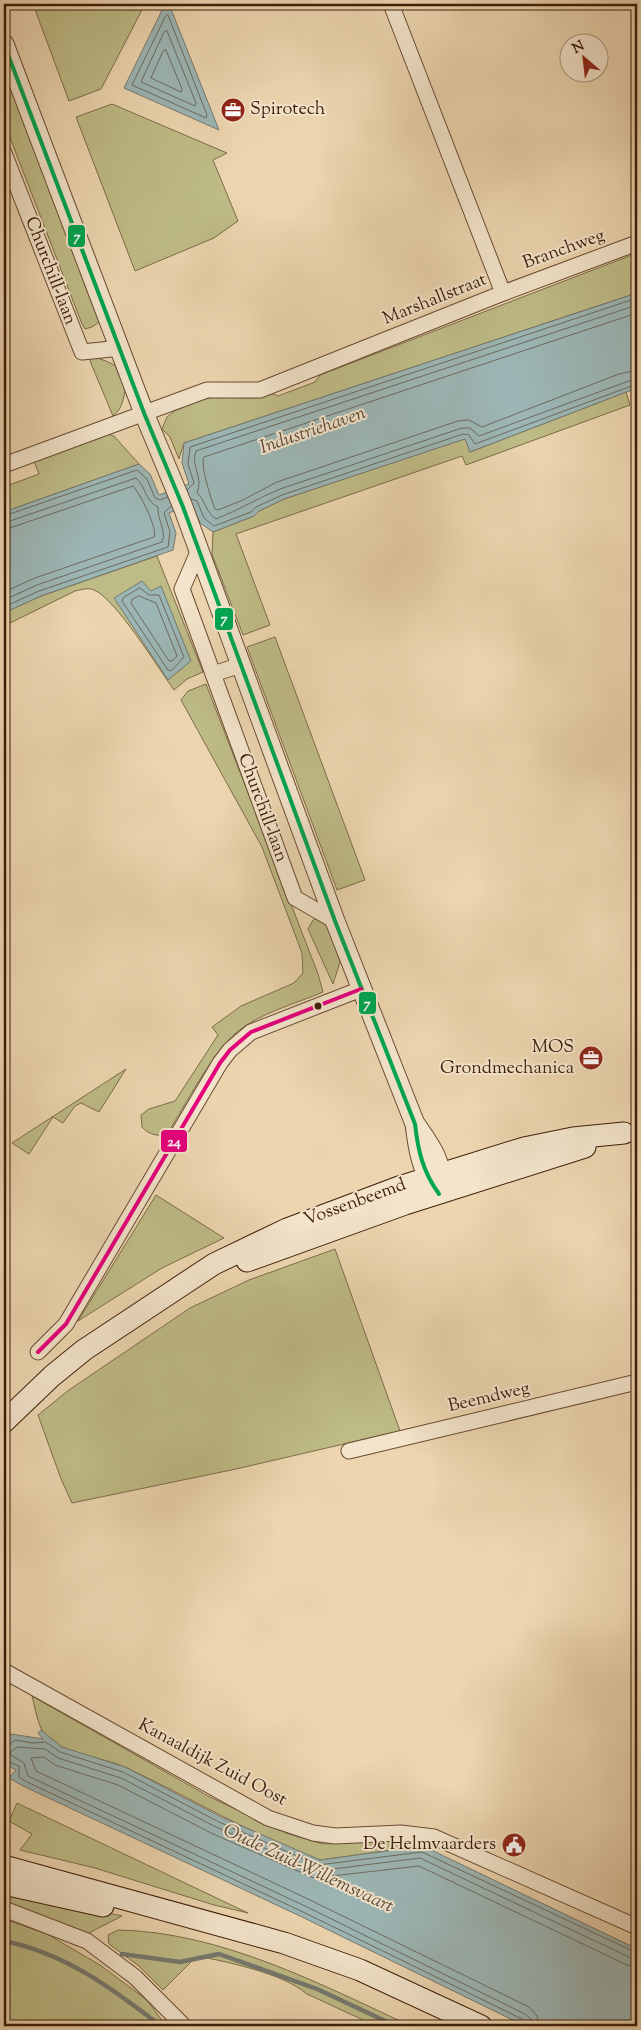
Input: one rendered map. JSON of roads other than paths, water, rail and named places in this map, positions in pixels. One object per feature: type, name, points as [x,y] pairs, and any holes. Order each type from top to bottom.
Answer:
[{"type":"main road","name":"Vossenbeemd","points":[[4,1422],[52,1376],[84,1350],[214,1264],[287,1228],[436,1182],[630,1131]]},
{"type":"main road","points":[[4,1866],[284,1943],[386,1982],[481,2026]]},
{"type":"main road","points":[[4,1884],[144,1914],[185,1917]]},
{"type":"street","name":"Marshallstraat","points":[[4,465],[207,390],[260,390],[503,293],[391,4]]},
{"type":"street","name":"Churchill-laan","points":[[4,44],[121,348],[144,413],[184,508],[198,552],[361,989],[415,1124],[432,1147],[436,1182]]},
{"type":"street","name":"Churchill-laan","points":[[4,153],[82,352],[121,348]]},
{"type":"street","name":"Branchweg","points":[[503,293],[637,243]]},
{"type":"street","name":"Churchill-laan","points":[[198,552],[182,589],[294,898],[335,921]]},
{"type":"street","points":[[213,674],[241,665]]},
{"type":"street","points":[[38,1352],[66,1324],[220,1063],[230,1050],[242,1038],[257,1030],[361,989]]},
{"type":"street","name":"Beemdweg","points":[[349,1451],[637,1382]]},
{"type":"street","name":"Kanaaldijk Zuid Oost","points":[[4,1671],[268,1818],[314,1833],[334,1836],[401,1833],[434,1837],[637,1927]]},
{"type":"street","points":[[4,1909],[88,1941],[135,1977],[184,2026]]},
{"type":"water","points":[[165,4],[169,4],[219,130],[124,88]]},
{"type":"water","name":"Industriehaven","points":[[637,293],[637,388],[470,452],[465,439],[284,499],[259,511],[254,516],[213,532],[200,523],[192,504],[169,513],[176,533],[173,550],[41,596],[4,613],[4,512],[139,464],[150,474],[159,495],[189,484],[182,463],[184,443]]},
{"type":"water","points":[[142,581],[151,591],[161,586],[191,661],[168,680],[114,598]]},
{"type":"water","name":"Oude Zuid-Willemsvaart","points":[[41,1730],[62,1747],[125,1767],[221,1817],[320,1860],[423,1846],[637,1949],[637,2026],[525,2026],[300,1916],[23,1786],[9,1778],[16,1770],[4,1764],[4,1739],[7,1741],[11,1734],[43,1739],[38,1733]]},
{"type":"waterway","points":[[4,1941],[48,1954],[68,1963],[106,1986],[161,2026]]},
{"type":"waterway","points":[[122,1954],[180,1962],[219,1954],[317,1989],[396,2026]]},
{"type":"place","name":"Spirotech","points":[[233,110]]},
{"type":"place","name":"MOS Grondmechanica","points":[[591,1058]]},
{"type":"place","name":"De Helmvaarders","points":[[514,1845]]}]
